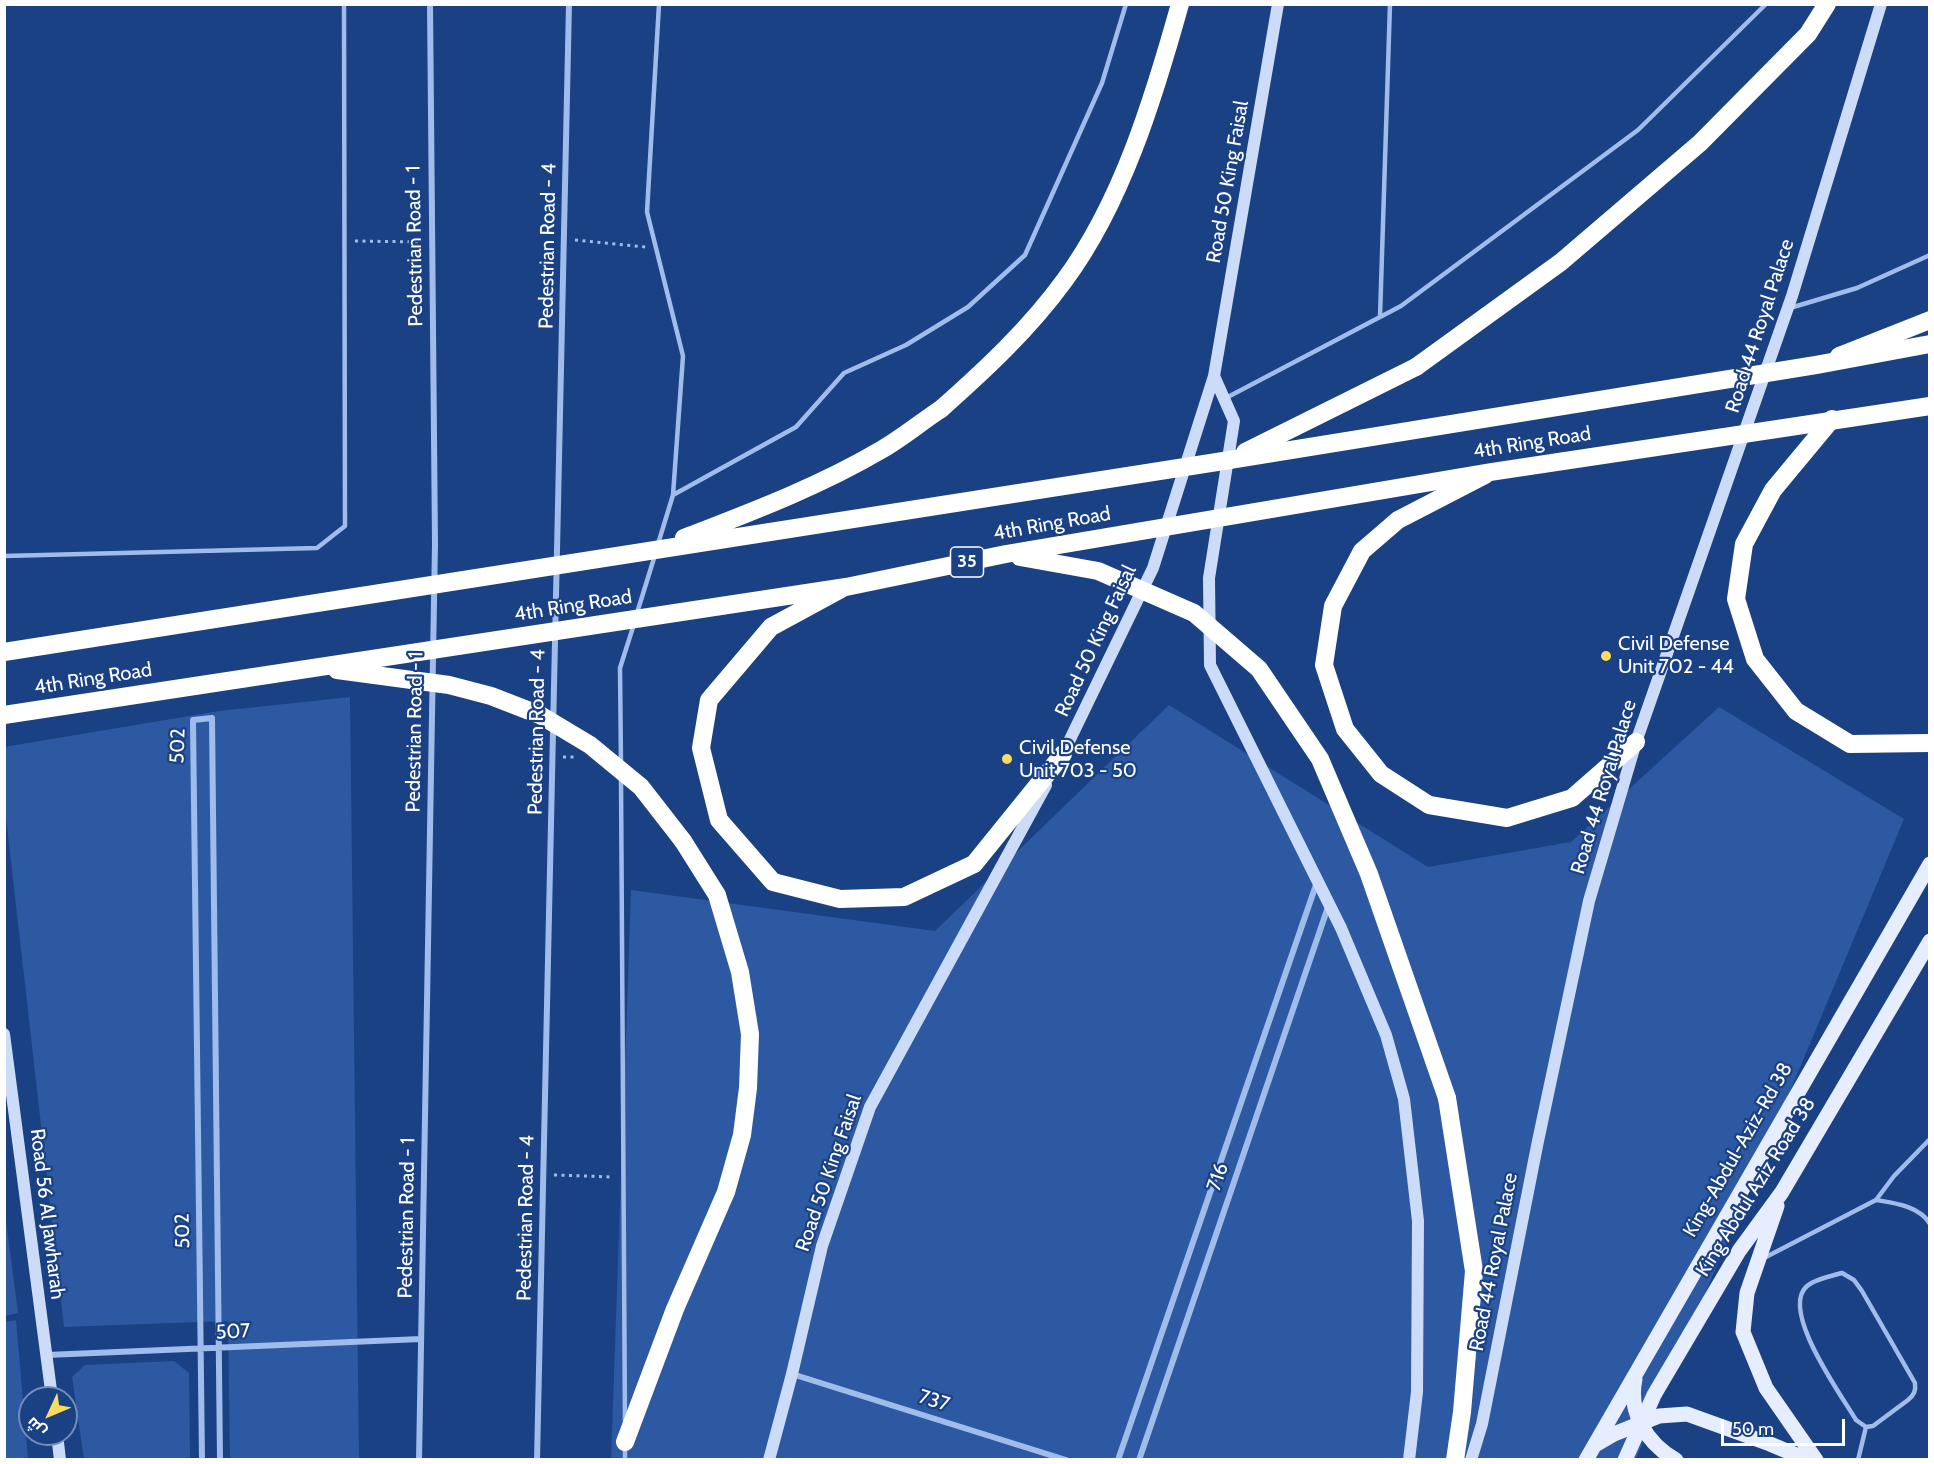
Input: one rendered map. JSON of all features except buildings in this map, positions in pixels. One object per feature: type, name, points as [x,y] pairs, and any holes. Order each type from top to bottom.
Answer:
[{"type":"highway","points":[[648,551],[772,504],[881,450],[941,409],[1022,334],[1065,280],[1102,218],[1139,136],[1180,4]]},
{"type":"highway","points":[[1228,460],[1416,367],[1561,262],[1700,143],[1809,34],[1827,4]]},
{"type":"highway","points":[[1816,365],[1929,320]]},
{"type":"highway","name":"4th Ring Road","points":[[4,651],[1228,460],[1816,365],[1929,344]]},
{"type":"highway","name":"4th Ring Road","points":[[4,715],[846,587],[1006,554],[1491,472],[1929,406]]},
{"type":"highway","points":[[1832,419],[1773,490],[1744,544],[1736,599],[1755,659],[1796,711],[1850,744],[1929,743]]},
{"type":"highway","points":[[1491,472],[1398,520],[1362,551],[1333,606],[1324,665],[1345,729],[1381,774],[1429,805],[1507,818],[1572,798],[1636,742]]},
{"type":"highway","points":[[1006,554],[1098,571],[1194,613],[1259,669],[1320,759],[1369,874],[1447,1098],[1474,1271],[1462,1412],[1455,1460]]},
{"type":"highway","points":[[846,587],[771,627],[708,700],[701,748],[719,819],[773,882],[840,899],[904,897],[974,864],[1064,754]]},
{"type":"highway","points":[[318,667],[449,685],[491,696],[540,715],[590,745],[640,787],[683,841],[717,895],[740,972],[750,1034],[748,1088],[742,1135],[726,1192],[675,1309],[625,1450]]},
{"type":"main road","name":"Road 50 King Faisal","points":[[769,1460],[822,1246],[870,1107],[1064,754],[1153,568],[1214,376],[1278,4]]},
{"type":"main road","name":"Road 44 Royal Palace","points":[[1471,1460],[1482,1424],[1538,1141],[1589,901],[1636,742],[1788,308],[1881,4]]},
{"type":"main road","points":[[1214,376],[1234,421],[1209,578],[1210,664],[1329,904],[1386,1035],[1404,1099],[1418,1221],[1418,1392],[1409,1460]]},
{"type":"main road","name":"King-Abdul-Aziz-Rd 38","points":[[1586,1460],[1929,864]]},
{"type":"main road","name":"King Abdul Aziz Road 38","points":[[1625,1460],[1654,1395],[1739,1251],[1782,1192],[1929,941]]},
{"type":"main road","name":"Road 56 Al Jawharah","points":[[4,1034],[50,1386]]},
{"type":"main road","points":[[1782,1192],[1748,1293],[1743,1332],[1766,1388],[1816,1460]]},
{"type":"main road","points":[[1637,1370],[1632,1393],[1633,1405],[1640,1425],[1656,1445],[1676,1460]]},
{"type":"main road","points":[[1594,1446],[1614,1434],[1659,1416],[1687,1414],[1808,1460]]},
{"type":"street","name":"Pedestrian Road - 1","points":[[419,1460],[435,544],[430,4]]},
{"type":"street","name":"Pedestrian Road - 4","points":[[537,1460],[570,4]]},
{"type":"street","name":"502","points":[[202,1460],[193,720],[212,718],[220,1460]]},
{"type":"street","points":[[1118,1460],[1317,882]]},
{"type":"street","name":"716","points":[[1139,1460],[1329,904]]},
{"type":"street","name":"507","points":[[46,1355],[421,1340]]},
{"type":"street","name":"737","points":[[792,1374],[1066,1460]]},
{"type":"lane","points":[[4,556],[317,548],[345,526],[344,4]]},
{"type":"lane","points":[[625,1450],[620,668],[673,495],[683,356],[647,212],[659,4]]},
{"type":"lane","points":[[673,495],[796,427],[844,373],[906,345],[968,307],[1025,255],[1102,83],[1126,4]]},
{"type":"lane","points":[[1380,316],[1390,4]]},
{"type":"lane","points":[[1224,399],[1401,306],[1638,130],[1766,4]]},
{"type":"lane","points":[[1788,308],[1857,288],[1929,255]]},
{"type":"lane","points":[[1759,1261],[1876,1200],[1894,1176],[1929,1139]]},
{"type":"lane","points":[[1876,1200],[1903,1204],[1927,1218],[1929,1224]]},
{"type":"lane","points":[[1842,1273],[1854,1280],[1862,1290],[1916,1388],[1913,1396],[1908,1400],[1873,1426],[1866,1427],[1856,1420],[1815,1354],[1804,1326],[1800,1303],[1802,1293],[1808,1284],[1842,1273]]},
{"type":"lane","points":[[1858,1460],[1866,1427]]},
{"type":"path","points":[[564,239],[656,248]]},
{"type":"path","points":[[344,241],[432,242]]},
{"type":"path","points":[[543,1174],[623,1178]]},
{"type":"shaded area","points":[[350,697],[359,1459],[230,1459],[228,1321],[64,1327],[5,809],[4,747],[219,711]]},
{"type":"shaded area","points":[[1169,705],[1428,867],[1571,842],[1719,707],[1904,819],[1636,1459],[611,1460],[631,890],[935,931]]},
{"type":"shaded area","points":[[5,1213],[18,1313],[4,1316]]},
{"type":"shaded area","points":[[16,1320],[22,1386],[18,1386],[18,1446],[27,1446],[28,1459],[5,1458],[5,1322]]},
{"type":"shaded area","points":[[174,1361],[189,1373],[190,1459],[84,1459],[78,1418],[78,1386],[73,1386],[72,1377],[85,1365]]},
{"type":"place","name":"Civil Defense Unit 702 - 44","points":[[1606,656]]},
{"type":"place","name":"Civil Defense Unit 703 - 50","points":[[1007,759]]}]
